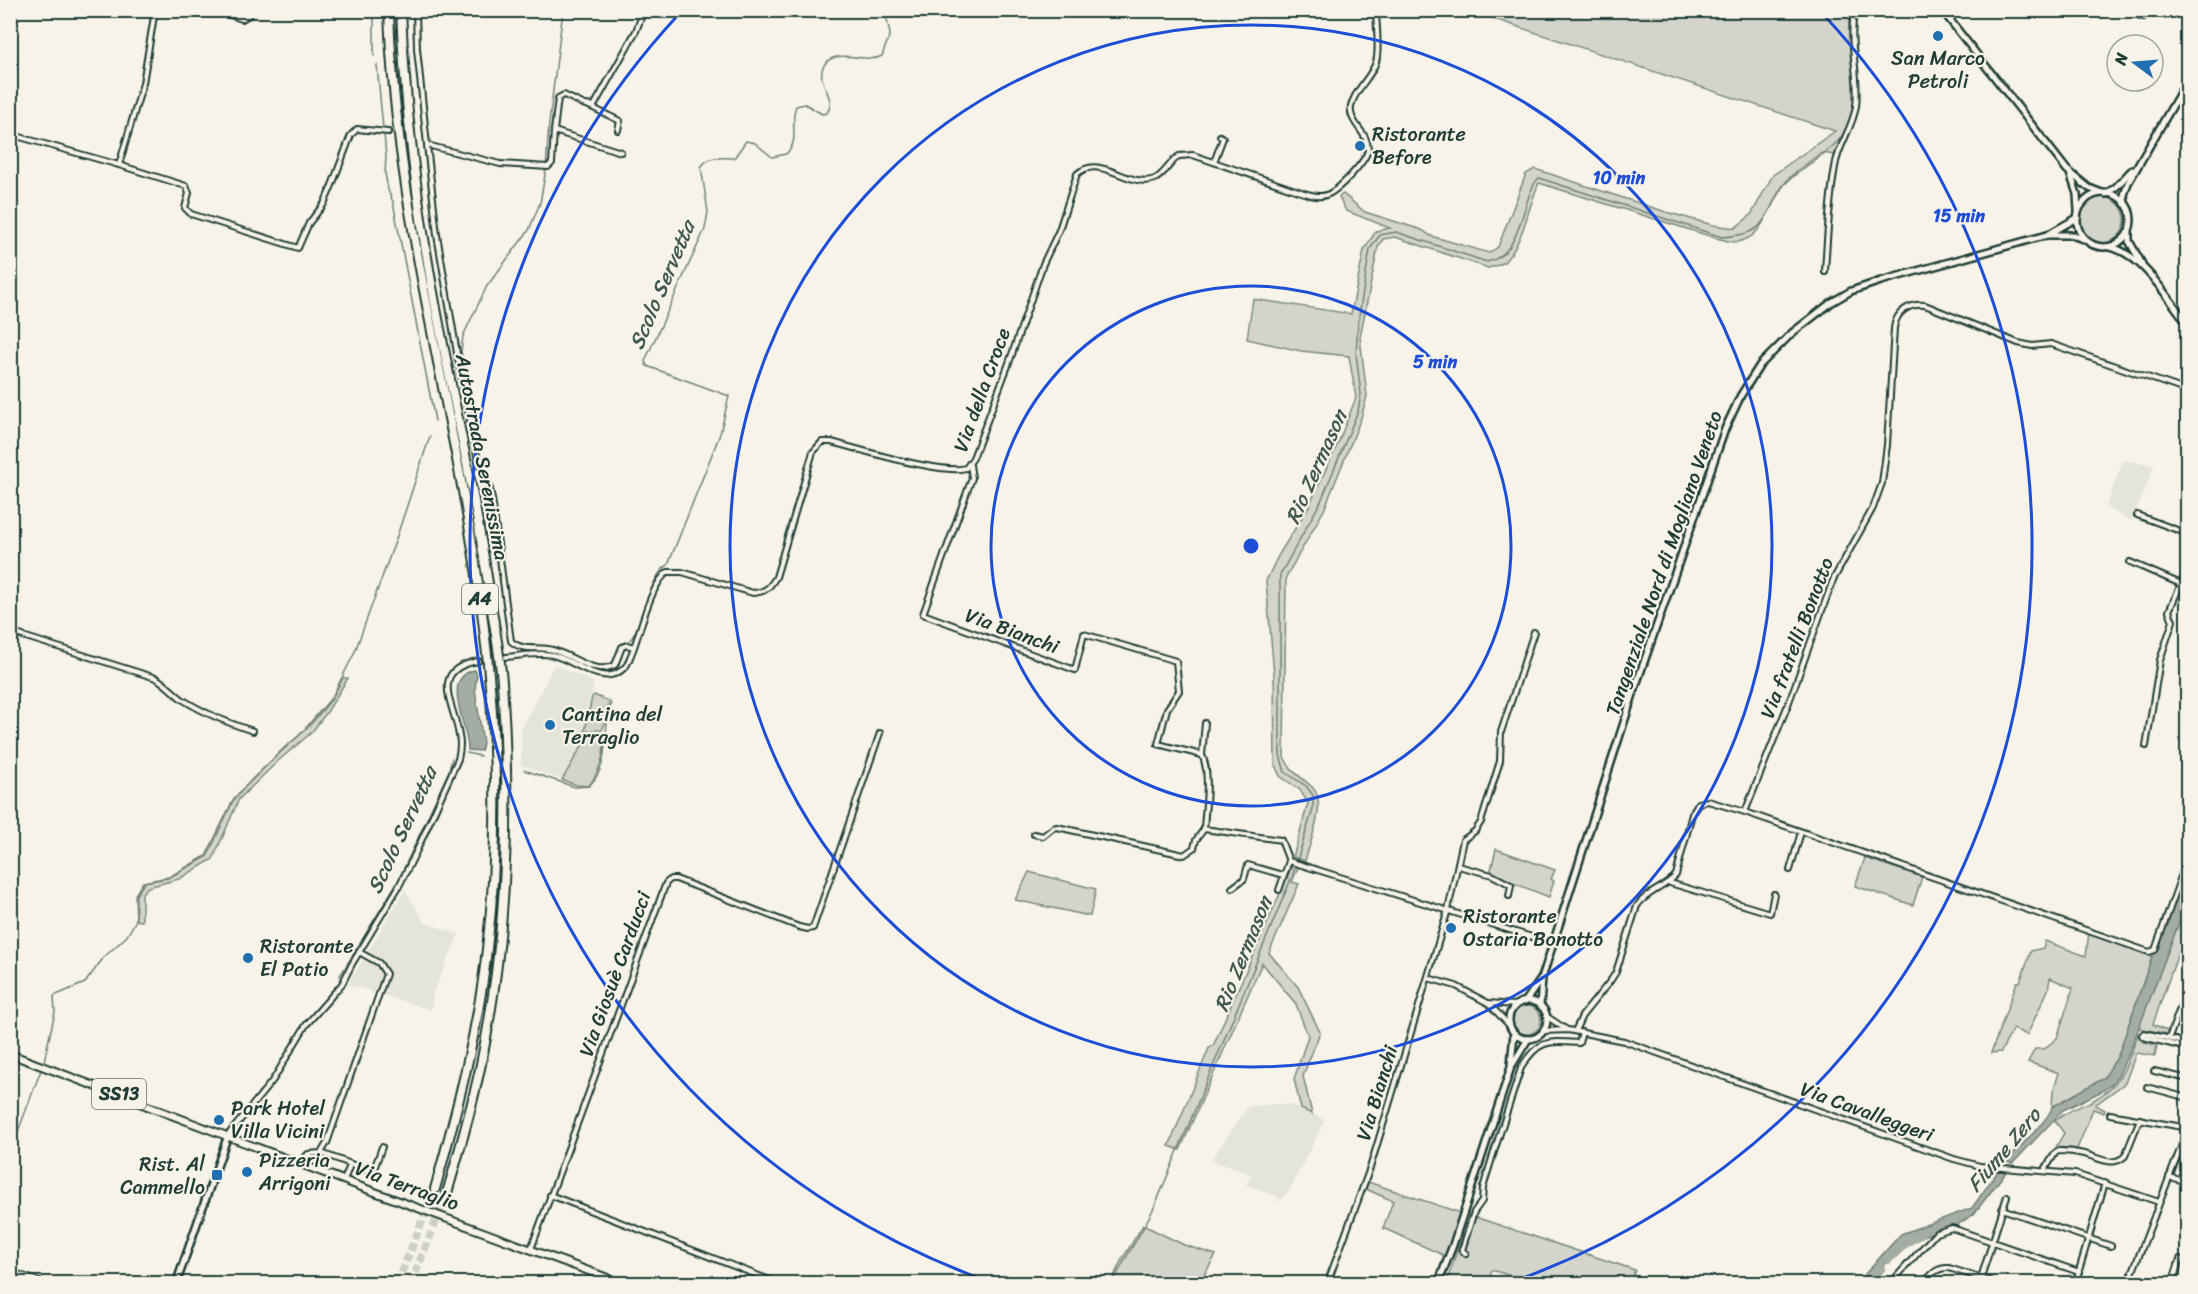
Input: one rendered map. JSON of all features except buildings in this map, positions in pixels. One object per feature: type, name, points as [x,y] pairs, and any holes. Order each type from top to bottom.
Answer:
[{"type":"highway","name":"Autostrada Serenissima","points":[[389,10],[397,123],[405,182],[418,266],[471,539],[483,618],[495,751],[496,819],[487,951],[470,1053],[435,1189]]},
{"type":"highway","name":"Autostrada Serenissima","points":[[401,10],[405,88],[416,185],[435,303],[484,556],[502,680],[504,727],[507,820],[505,887],[499,954],[482,1059],[466,1128],[447,1193]]},
{"type":"main road","points":[[1942,10],[2067,170],[2089,188],[2121,200],[2126,206]]},
{"type":"main road","points":[[2187,79],[2139,162],[2125,190],[2124,197],[2130,220],[2129,241],[2148,273],[2187,324]]},
{"type":"main road","points":[[2077,217],[2080,207],[2086,200],[2116,187],[2139,162]]},
{"type":"main road","points":[[2067,170],[2076,194],[2079,230],[2086,240],[2092,245],[2108,247],[2127,254],[2148,273]]},
{"type":"main road","name":"Tangenziale Nord di Mogliano Veneto","points":[[1542,978],[1635,688],[1725,429],[1741,395],[1760,365],[1775,347],[1807,320],[1851,291],[1961,257],[2047,235],[2077,217]]},
{"type":"main road","points":[[2108,247],[2121,240],[2129,227]]},
{"type":"main road","name":"Tangenziale Nord di Mogliano Veneto","points":[[2047,235],[2072,235],[2086,240]]},
{"type":"main road","points":[[1525,1002],[1542,978]]},
{"type":"main road","points":[[1540,1006],[1542,978]]},
{"type":"main road","points":[[1525,1002],[1533,1002],[1540,1006],[1546,1016],[1543,1031],[1528,1039],[1514,1033],[1509,1025],[1511,1012],[1516,1005],[1525,1002]]},
{"type":"main road","points":[[1437,1284],[1453,1245],[1511,1067],[1514,1033]]},
{"type":"main road","points":[[1511,1067],[1528,1039]]},
{"type":"main road","name":"Via Terraglio","points":[[10,1054],[624,1284]]},
{"type":"main road","points":[[176,1284],[228,1135]]},
{"type":"street","points":[[119,165],[143,82],[155,10]]},
{"type":"street","points":[[215,10],[242,19],[249,15],[251,10]]},
{"type":"street","points":[[416,10],[417,49],[436,235],[478,461],[489,485],[492,499],[511,641],[521,647],[557,651],[603,669],[617,663],[622,647],[627,645],[634,647]]},
{"type":"street","points":[[589,106],[594,106],[597,101],[636,31],[644,10]]},
{"type":"street","name":"Via della Croce","points":[[506,657],[553,655],[601,675],[616,673],[626,666],[651,600],[662,577],[668,572],[682,572],[753,592],[762,592],[769,587],[776,576],[813,452],[822,442],[831,442],[905,461],[955,470],[966,468],[970,465],[1009,363],[1043,264],[1059,230],[1077,174],[1083,169],[1098,167],[1147,181],[1158,177],[1179,156],[1193,155],[1316,196],[1329,195],[1365,158],[1369,150],[1353,120],[1351,111],[1354,98],[1376,61],[1376,10]]},
{"type":"street","points":[[1825,272],[1835,166],[1840,146],[1852,123],[1856,108],[1857,89],[1852,28],[1855,10]]},
{"type":"street","points":[[2124,10],[2143,17]]},
{"type":"street","points":[[427,145],[500,164],[545,167],[552,163],[556,105],[564,95],[620,121],[618,130]]},
{"type":"street","points":[[10,142],[12,135],[186,186],[189,193],[185,208],[191,214],[298,248],[309,223],[324,204],[351,135],[357,129],[385,132]]},
{"type":"street","points":[[554,131],[621,152]]},
{"type":"street","points":[[1214,162],[1222,138],[1220,136]]},
{"type":"street","name":"Via fratelli Bonotto","points":[[1745,812],[1789,702],[1833,580],[1873,508],[1882,483],[1887,445],[1894,323],[1901,313],[1911,306],[1925,305],[2024,345],[2051,344],[2187,391]]},
{"type":"street","name":"Via Bianchi","points":[[970,465],[972,478],[923,614],[1075,670],[1084,634],[1176,661],[1179,691],[1163,719],[1158,744],[1202,755]]},
{"type":"street","points":[[2137,515],[2187,534]]},
{"type":"street","points":[[2130,562],[2181,584]]},
{"type":"street","points":[[2146,746],[2160,660],[2174,621],[2169,611],[2187,568]]},
{"type":"street","points":[[10,632],[156,678],[180,697],[223,722],[253,731]]},
{"type":"street","name":"Via Bianchi","points":[[1328,1284],[1370,1168],[1428,978],[1448,910],[1463,840],[1475,831],[1481,822],[1500,761],[1501,732],[1533,632]]},
{"type":"street","points":[[228,1135],[273,1080],[306,1025],[342,984],[398,888],[458,759],[459,734],[447,696],[448,684],[453,673],[460,666],[478,661]]},
{"type":"street","points":[[1034,834],[1043,836],[1057,827],[1184,855],[1194,848],[1196,840],[1204,829],[1207,789],[1202,755],[1205,723]]},
{"type":"street","name":"Via Giosuè Carducci","points":[[531,1249],[666,883],[671,879],[676,879],[799,927],[813,928],[880,733]]},
{"type":"street","points":[[1575,1031],[1582,1016],[1616,972],[1637,906],[1641,900],[1670,883],[1676,875],[1692,813],[1698,803],[1708,801],[1745,812],[2149,952],[2155,950],[2187,857]]},
{"type":"street","points":[[1204,829],[1281,840],[1291,861],[1301,865],[1535,938]]},
{"type":"street","points":[[1790,870],[1801,832]]},
{"type":"street","points":[[1278,890],[1291,861]]},
{"type":"street","points":[[1232,888],[1244,879],[1248,865],[1283,875]]},
{"type":"street","points":[[1458,866],[1492,876],[1510,885],[1509,896]]},
{"type":"street","points":[[1670,883],[1770,913],[1774,894]]},
{"type":"street","points":[[321,1153],[335,1124],[386,974],[379,963],[359,952]]},
{"type":"street","points":[[1428,978],[1464,989],[1488,1003],[1509,1025]]},
{"type":"street","points":[[2169,1038],[2187,987]]},
{"type":"street","points":[[1488,1003],[1516,1005]]},
{"type":"street","points":[[1546,1016],[1568,1030]]},
{"type":"street","points":[[1543,1031],[1568,1030]]},
{"type":"street","name":"Via Cavalleggeri","points":[[1568,1030],[1624,1041],[1954,1159],[1980,1166],[2075,1174],[2159,1202]]},
{"type":"street","points":[[1466,1254],[1462,1250],[1474,1212],[1482,1202],[1483,1188],[1521,1068],[1528,1055],[1538,1046],[1546,1042],[1558,1041],[1579,1043],[1582,1032]]},
{"type":"street","points":[[2187,1043],[2142,1035],[2187,1048]]},
{"type":"street","points":[[2154,1071],[2187,1079]]},
{"type":"street","points":[[2147,1088],[2187,1098]]},
{"type":"street","points":[[2110,1114],[2187,1129],[2185,1140],[2128,1284]]},
{"type":"street","points":[[2044,1171],[2059,1150],[2084,1154],[2110,1162],[2121,1160],[2125,1156],[2140,1119]]},
{"type":"street","points":[[300,1163],[306,1155],[321,1153],[350,1165],[367,1170],[374,1169],[382,1147]]},
{"type":"street","points":[[344,1180],[350,1165]]},
{"type":"street","points":[[2169,1177],[2187,1182]]},
{"type":"street","points":[[2075,1284],[2105,1183]]},
{"type":"street","points":[[550,1195],[780,1284]]},
{"type":"street","points":[[1979,1284],[2007,1196]]},
{"type":"street","points":[[2002,1209],[2111,1246]]},
{"type":"street","points":[[1890,1284],[1936,1233],[1952,1228],[2079,1272]]},
{"type":"street","points":[[2172,1284],[2180,1259]]},
{"type":"street","points":[[1923,1284],[1941,1268],[1981,1277],[1999,1284]]},
{"type":"shaded area","points":[[1470,11],[1853,11],[1850,31],[1855,84],[1853,110],[1835,155],[1821,153],[1793,175],[1779,191],[1760,228],[1745,240],[1733,242],[1716,238],[1539,183],[1517,243],[1506,260],[1498,265],[1488,268],[1395,237],[1383,239],[1378,247],[1360,337],[1367,396],[1361,418],[1324,510],[1286,577],[1284,757],[1294,771],[1313,788],[1318,803],[1316,823],[1305,861],[1293,857],[1308,803],[1300,790],[1280,776],[1275,765],[1274,675],[1266,581],[1278,556],[1309,506],[1356,398],[1349,356],[1301,351],[1247,339],[1253,299],[1351,314],[1364,250],[1376,231],[1390,228],[1346,211],[1339,197],[1343,194],[1365,212],[1422,230],[1431,236],[1489,253],[1498,247],[1526,174],[1535,169],[1666,212],[1713,225],[1735,228],[1751,215],[1773,175],[1835,131]]},
{"type":"shaded area","points":[[2102,197],[2118,204],[2125,220],[2118,236],[2102,243],[2086,236],[2079,220],[2086,204]]},
{"type":"shaded area","points":[[2123,460],[2154,466],[2132,522],[2106,507]]},
{"type":"shaded area","points":[[554,665],[594,682],[583,744],[562,780],[521,765],[521,730]]},
{"type":"shaded area","points":[[475,670],[477,674],[475,689],[483,743],[481,751],[468,750],[457,692],[459,682],[464,675]]},
{"type":"shaded area","points":[[343,678],[348,678],[311,733],[239,799],[213,859],[179,879],[148,887],[142,893],[142,921],[136,920],[136,895],[145,882],[168,878],[207,857],[233,801],[252,779],[311,724],[331,700]]},
{"type":"shaded area","points":[[594,695],[610,702],[606,707],[606,721],[602,730],[585,731],[592,697]]},
{"type":"shaded area","points":[[584,736],[602,736],[604,742],[601,762],[589,786],[562,780],[583,744]]},
{"type":"shaded area","points":[[1496,849],[1555,870],[1551,879],[1554,881],[1549,897],[1490,874]]},
{"type":"shaded area","points":[[1865,858],[1922,877],[1913,905],[1855,886]]},
{"type":"shaded area","points":[[1293,864],[1299,866],[1292,882],[1299,884],[1269,953],[1298,987],[1320,1032],[1303,1076],[1312,1114],[1301,1109],[1294,1079],[1308,1036],[1296,1004],[1262,963],[1180,1150],[1169,1146],[1209,1048],[1213,1046]]},
{"type":"shaded area","points":[[2187,867],[2187,901],[2132,1046],[2119,1074],[2111,1085],[2102,1091],[2063,1110],[2013,1163],[2005,1162],[2039,1127],[2052,1107],[2104,1078],[2118,1056],[2153,954],[2158,950]]},
{"type":"shaded area","points":[[1029,872],[1096,889],[1090,916],[1015,900]]},
{"type":"shaded area","points":[[405,890],[425,923],[459,934],[433,993],[431,1010],[348,984]]},
{"type":"shaded area","points":[[2187,901],[2187,947],[2181,945],[2153,1024],[2168,1031],[2167,1034],[2138,1028]]},
{"type":"shaded area","points":[[2089,932],[2153,954],[2118,1056],[2104,1079],[2052,1107],[2053,1091],[2059,1073],[2028,1062],[2035,1049],[2044,1049],[2057,1038],[2073,988],[2050,978],[2048,990],[2027,1035],[2013,1029],[2001,1052],[1991,1053],[2031,951],[2043,948],[2045,941],[2086,956]]},
{"type":"shaded area","points":[[1527,1006],[1537,1010],[1541,1020],[1537,1030],[1527,1034],[1517,1030],[1513,1020],[1517,1010]]},
{"type":"shaded area","points":[[2138,1034],[2143,1042],[2157,1045],[2155,1056],[2136,1053],[2125,1083],[2095,1105],[2105,1110],[2104,1113],[2093,1109],[2077,1149],[2056,1147],[2064,1133],[2055,1121],[2102,1095],[2117,1081]]},
{"type":"shaded area","points":[[1289,1104],[1325,1120],[1290,1189],[1283,1199],[1277,1202],[1279,1197],[1246,1185],[1251,1174],[1211,1160],[1248,1107]]},
{"type":"shaded area","points":[[2000,1168],[2008,1169],[1974,1214],[1954,1227],[1907,1240],[1867,1283],[1856,1284],[1901,1234],[1972,1208]]},
{"type":"shaded area","points":[[1368,1182],[1461,1213],[1445,1256],[1383,1228],[1393,1201],[1366,1189]]},
{"type":"shaded area","points":[[1469,1215],[1635,1270],[1630,1283],[1534,1283],[1492,1270],[1488,1283],[1446,1284]]},
{"type":"shaded area","points":[[1143,1225],[1184,1245],[1216,1255],[1199,1283],[1111,1283],[1121,1261]]},
{"type":"waterway","points":[[374,10],[374,56]]},
{"type":"waterway","points":[[474,414],[461,352],[463,336],[487,286],[529,230],[540,203],[546,169],[549,123],[563,10]]},
{"type":"waterway","name":"Scolo Servetta","points":[[628,642],[639,625],[656,579],[668,565],[720,434],[729,396],[647,366],[645,361],[705,229],[708,212],[701,167],[712,159],[734,158],[746,141],[755,143],[772,157],[786,154],[793,143],[796,106],[805,104],[822,114],[827,113],[830,107],[829,96],[822,79],[823,67],[828,61],[842,56],[868,58],[882,56],[890,34],[885,10]]},
{"type":"waterway","name":"Rio Zermason","points":[[1112,1284],[1157,1201],[1293,874],[1313,809],[1313,795],[1306,786],[1285,772],[1280,755],[1280,575],[1321,501],[1358,411],[1361,394],[1356,354],[1358,322],[1370,249],[1380,235],[1396,232],[1487,262],[1496,259],[1504,253],[1515,237],[1531,190],[1539,178],[1722,237],[1748,233],[1764,220],[1784,185],[1833,146],[1848,126],[1855,94],[1850,43],[1850,10]]},
{"type":"waterway","points":[[377,65],[383,129]]},
{"type":"waterway","points":[[384,134],[388,190],[393,202],[435,421]]},
{"type":"waterway","points":[[44,1061],[55,1012],[54,996],[85,983],[104,957],[127,936],[136,920],[135,895],[143,882],[169,877],[206,856],[234,798],[299,736],[332,697],[354,654],[396,539],[430,436]]},
{"type":"waterway","name":"Scolo Servetta","points":[[524,770],[575,787],[589,786],[601,768],[611,704]]},
{"type":"waterway","name":"Scolo Servetta","points":[[467,753],[480,756]]},
{"type":"waterway","name":"Scolo Servetta","points":[[340,976],[398,881],[449,771],[452,758]]},
{"type":"waterway","points":[[10,1153],[41,1070]]},
{"type":"waterway","name":"Fiume Zero","points":[[1888,1260],[1906,1243],[1921,1234]]},
{"type":"waterway","name":"Fiume Zero","points":[[1868,1284],[1881,1269]]},
{"type":"tunnel","points":[[478,661],[506,657]]},
{"type":"tunnel","points":[[397,1284],[435,1189]]},
{"type":"tunnel","points":[[411,1284],[447,1193]]},
{"type":"railway","points":[[10,1268],[55,1284]]},
{"type":"place","name":"San Marco Petroli","points":[[1938,36]]},
{"type":"place","name":"Ristorante Before","points":[[1360,146]]},
{"type":"place","name":"Cantina del Terraglio","points":[[550,725]]},
{"type":"place","name":"Ristorante Ostaria Bonotto","points":[[1451,928]]},
{"type":"place","name":"Ristorante El Patio","points":[[248,958]]},
{"type":"place","name":"Park Hotel Villa Vicini","points":[[219,1120]]},
{"type":"place","name":"Pizzeria Arrigoni","points":[[247,1172]]},
{"type":"place","name":"Rist. Al Cammello","points":[[217,1175]]}]
